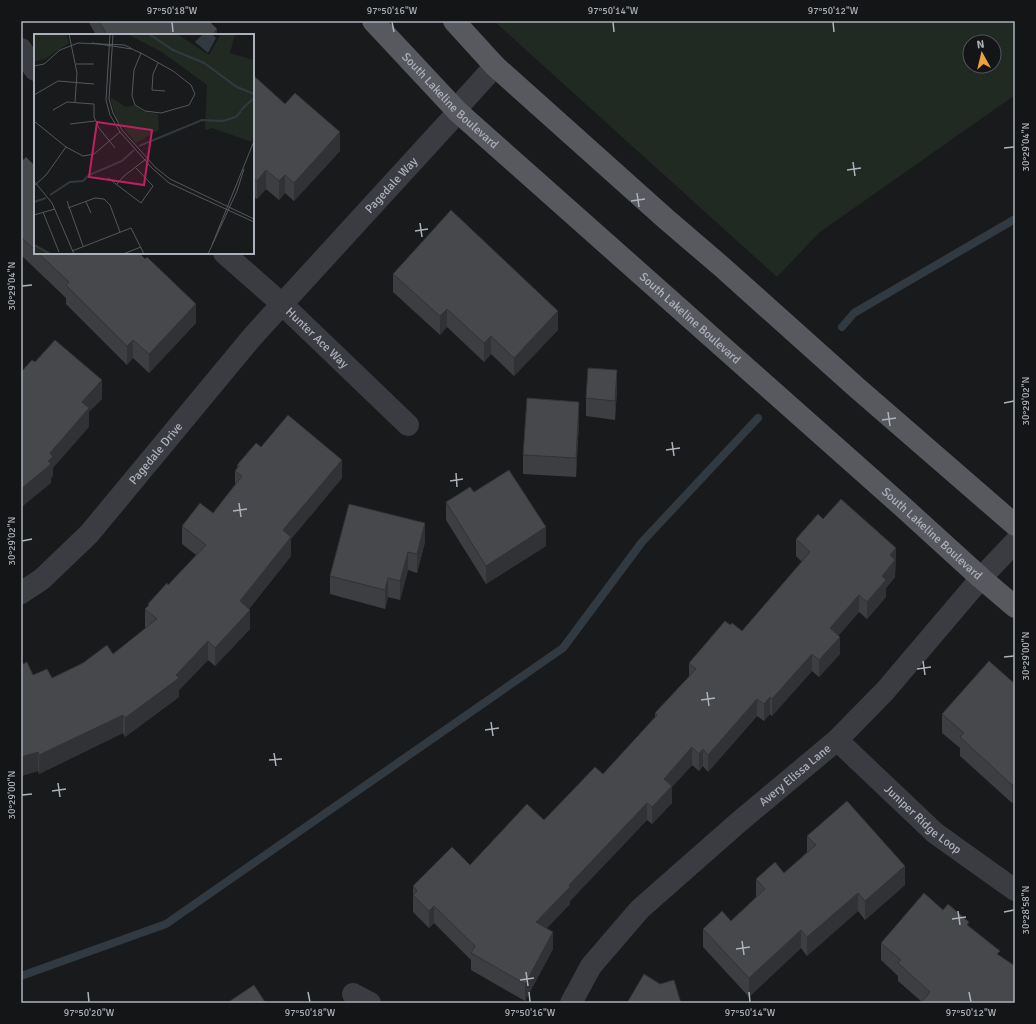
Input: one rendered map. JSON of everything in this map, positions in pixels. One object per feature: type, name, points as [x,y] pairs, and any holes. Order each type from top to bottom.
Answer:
[{"type":"main road","name":"South Lakeline Boulevard","points":[[373,21],[458,112],[1015,607]]},
{"type":"main road","points":[[454,21],[495,66],[905,430],[1015,525]]},
{"type":"street","points":[[21,49],[34,68]]},
{"type":"street","name":"Pagedale Way","points":[[283,305],[458,112],[457,108],[495,66]]},
{"type":"street","name":"Hunter Ace Way","points":[[225,254],[283,305],[408,425]]},
{"type":"street","name":"Pagedale Drive","points":[[21,593],[42,579],[89,534],[253,336],[283,305]]},
{"type":"street","name":"Avery Elissa Lane","points":[[571,1003],[591,966],[640,908],[740,821],[837,740],[885,691],[981,578],[1015,542]]},
{"type":"street","name":"Juniper Ridge Loop","points":[[837,740],[935,833],[1015,890]]},
{"type":"shaded area","points":[[494,21],[1015,21],[1015,95],[820,232],[777,277]]},
{"type":"building","points":[[99,21],[209,21],[217,29],[213,34],[106,34]]},
{"type":"building","points":[[254,76],[285,104],[295,93],[340,132],[294,183],[285,175],[279,181],[266,170],[257,181],[254,178]]},
{"type":"building","points":[[26,157],[34,165],[34,249],[21,237],[21,162]]},
{"type":"building","points":[[451,210],[558,311],[514,358],[491,336],[484,343],[447,309],[440,316],[393,274]]},
{"type":"building","points":[[39,254],[140,254],[145,259],[147,257],[196,304],[149,354],[133,340],[127,346],[66,285],[69,282]]},
{"type":"building","points":[[55,340],[102,380],[82,402],[89,408],[50,453],[53,457],[48,461],[51,464],[21,489],[21,372],[32,360],[35,362]]},
{"type":"building","points":[[588,368],[617,370],[615,401],[586,398]]},
{"type":"building","points":[[527,398],[579,402],[576,458],[523,455]]},
{"type":"building","points":[[288,415],[342,460],[283,530],[291,537],[240,601],[250,610],[215,648],[208,641],[176,675],[179,678],[125,718],[123,715],[39,755],[38,752],[21,757],[21,665],[27,662],[33,675],[47,669],[52,678],[83,663],[107,645],[113,654],[157,619],[145,609],[149,605],[148,604],[206,545],[182,526],[200,503],[213,513],[242,476],[235,471],[239,466],[237,465],[256,443],[261,447]]},
{"type":"building","points":[[509,470],[546,527],[486,566],[446,502],[470,487],[474,492]]},
{"type":"building","points":[[841,499],[896,548],[890,555],[895,560],[882,576],[886,580],[867,602],[859,595],[830,628],[840,637],[819,660],[812,654],[772,699],[770,697],[764,704],[757,699],[708,755],[703,749],[699,754],[692,747],[664,779],[672,786],[652,807],[647,803],[536,922],[553,932],[525,984],[471,953],[475,946],[434,906],[429,911],[413,895],[417,891],[413,886],[452,847],[470,865],[527,804],[544,820],[595,767],[603,774],[657,715],[655,713],[696,669],[689,663],[725,621],[730,625],[732,623],[742,631],[810,552],[796,539],[818,514],[823,519]]},
{"type":"building","points":[[349,504],[425,523],[417,554],[408,552],[400,581],[388,578],[385,590],[330,576]]},
{"type":"building","points":[[989,661],[1015,684],[1015,782],[1012,785],[960,737],[964,733],[942,714]]},
{"type":"building","points":[[847,801],[905,866],[865,901],[858,893],[807,937],[801,930],[749,978],[703,929],[722,911],[731,921],[765,889],[756,879],[775,862],[784,873],[816,845],[807,836]]},
{"type":"building","points":[[924,893],[943,910],[948,904],[969,922],[967,925],[1000,951],[997,954],[1015,966],[1015,1003],[921,1003],[930,992],[898,963],[901,960],[881,943]]},
{"type":"building","points":[[644,974],[660,984],[674,980],[681,1003],[627,1003]]},
{"type":"building","points":[[254,985],[265,1002],[264,1003],[227,1003]]},
{"type":"waterway","points":[[842,327],[854,313],[1015,219]]},
{"type":"waterway","points":[[21,976],[166,924],[563,648],[642,542],[758,418]]}]
